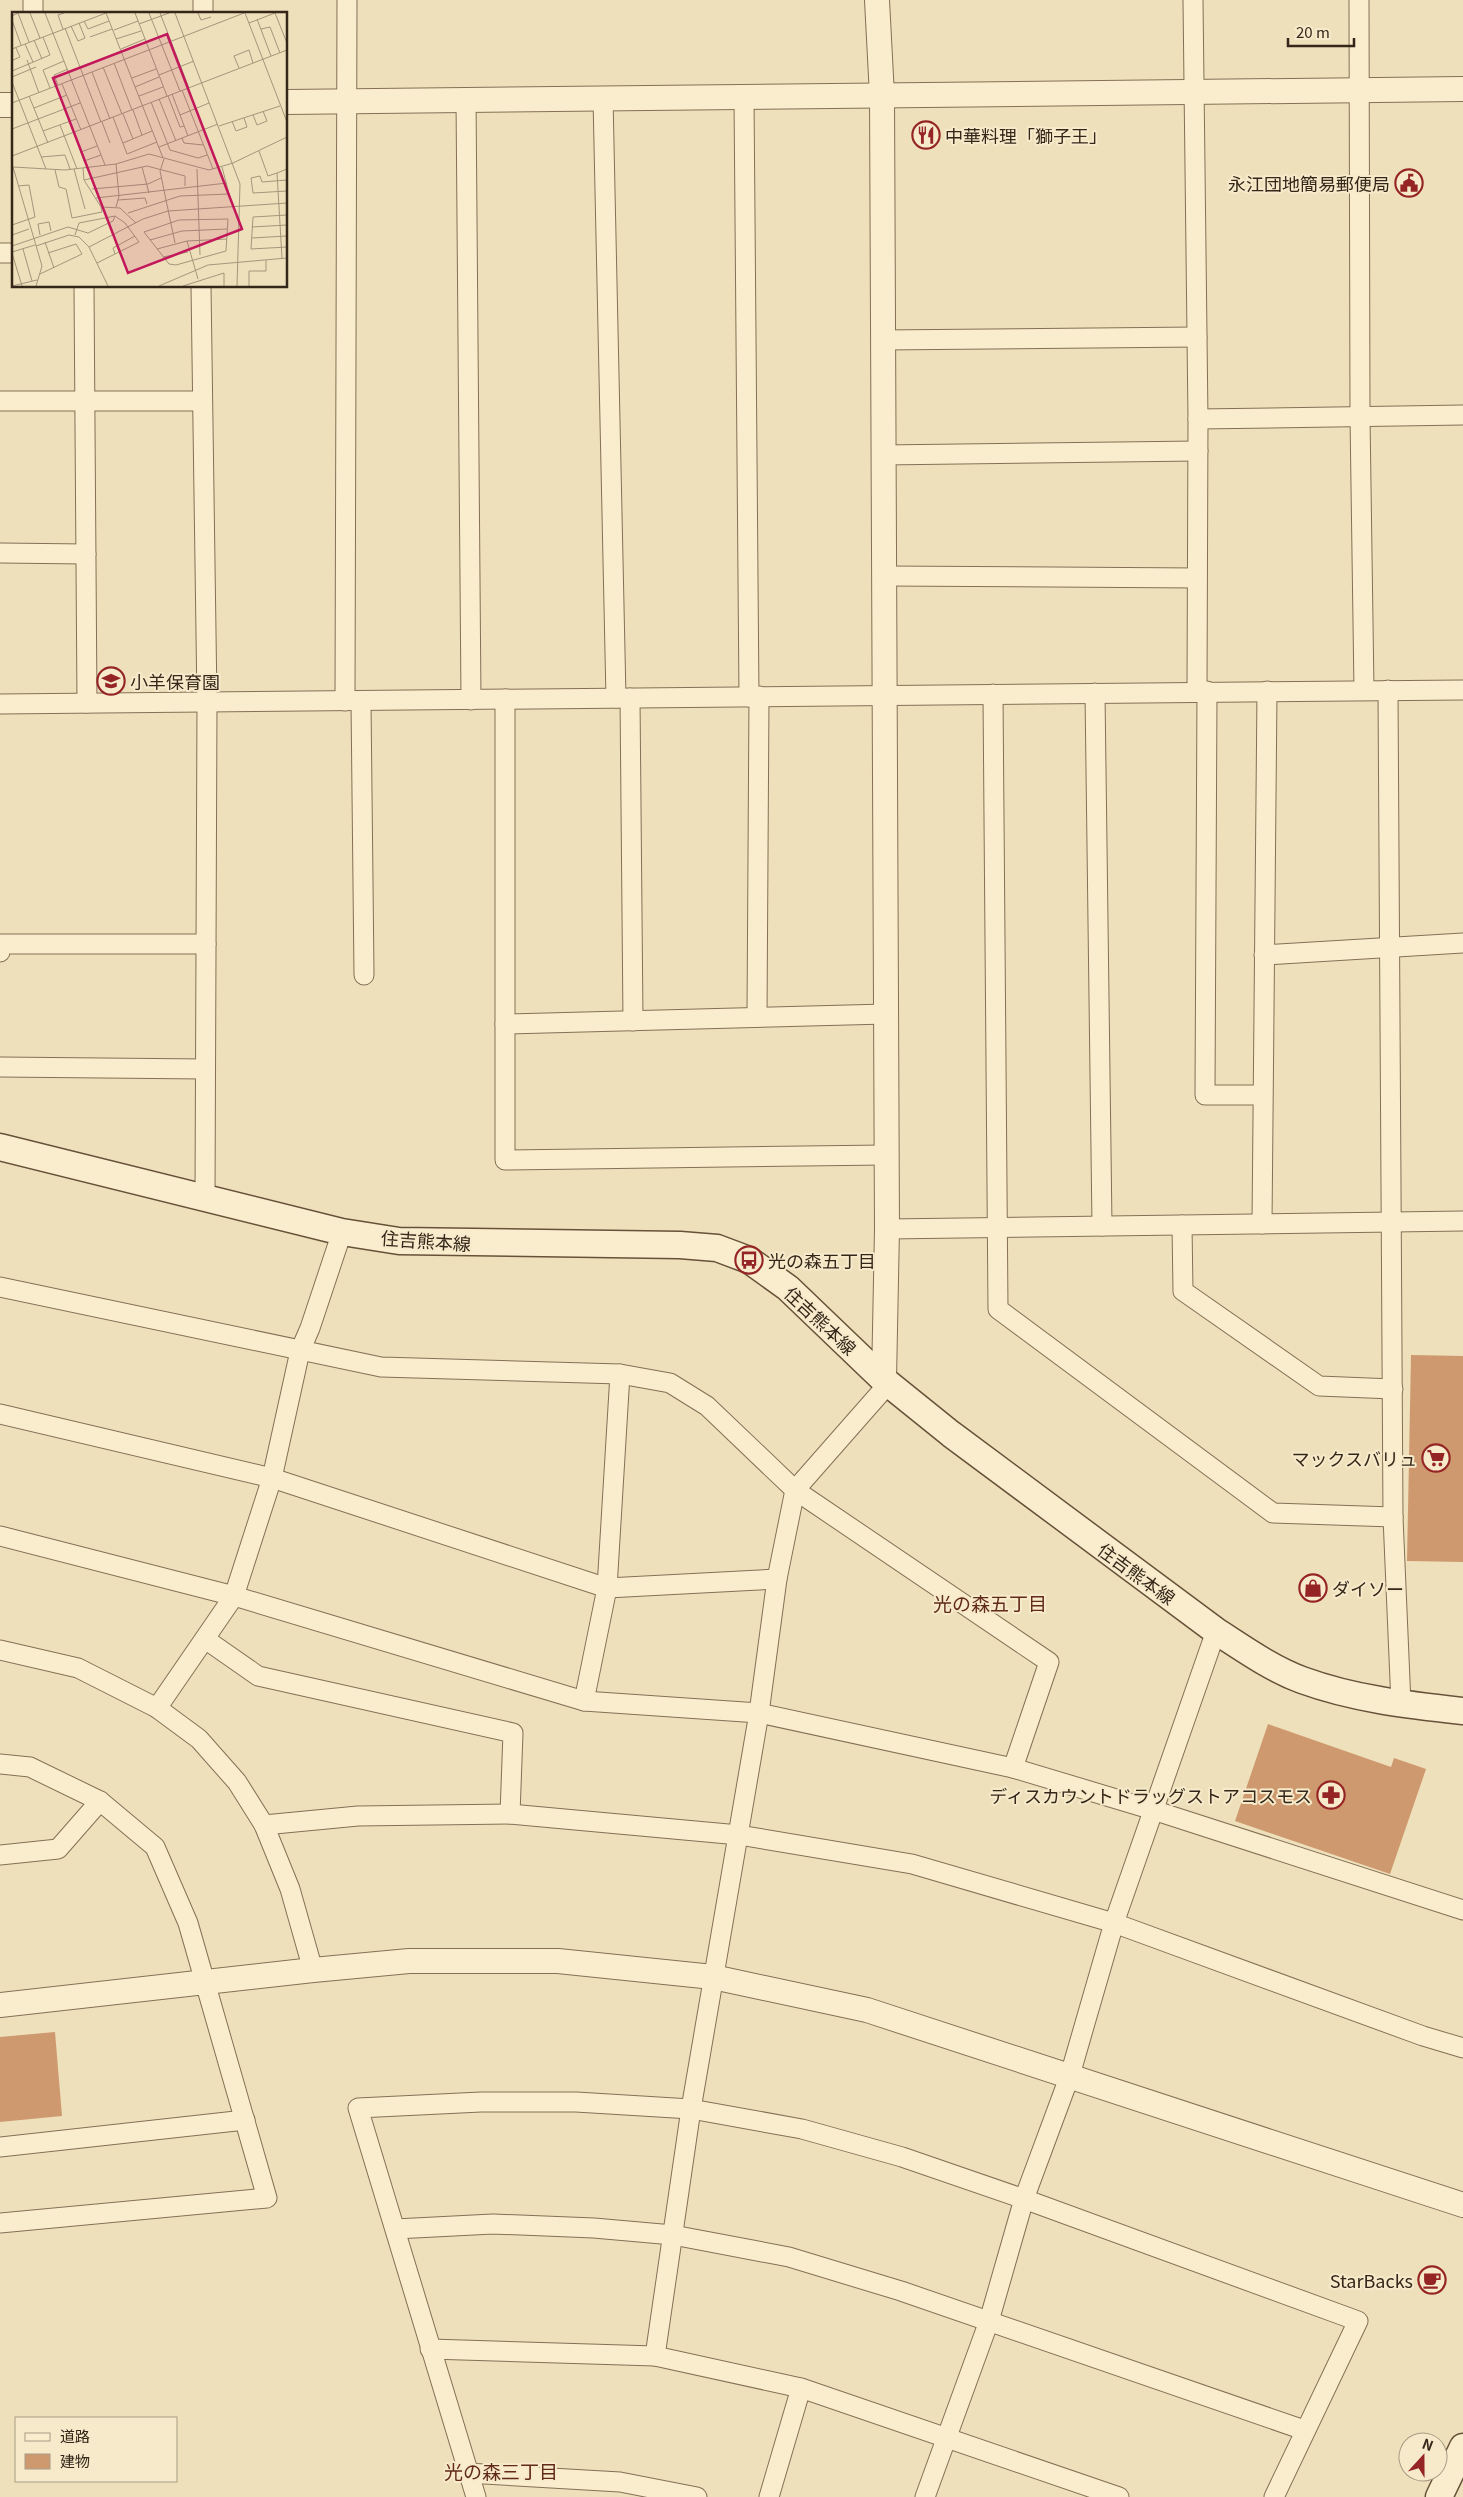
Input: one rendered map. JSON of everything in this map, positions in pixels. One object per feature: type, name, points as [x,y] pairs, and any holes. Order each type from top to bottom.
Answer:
[{"type":"main road","name":"住吉熊本線","points":[[0,1147],[342,1232],[399,1241],[680,1245],[717,1248],[749,1260],[788,1288],[887,1381],[951,1434],[1216,1631],[1258,1658],[1301,1680],[1351,1695],[1401,1704],[1463,1711]]},
{"type":"main road","points":[[1439,2497],[1463,2447]]},
{"type":"street","points":[[347,0],[353,701],[364,975]]},
{"type":"street","points":[[655,2356],[691,2109],[759,1713],[777,1579],[795,1490],[887,1381],[882,96],[877,0]]},
{"type":"street","points":[[1193,0],[1198,419],[1197,578],[1202,691],[1205,1095],[1262,1096]]},
{"type":"street","points":[[1359,0],[1361,88],[1360,417],[1364,690]]},
{"type":"street","points":[[288,102],[466,98],[882,96],[1361,88],[1463,89]]},
{"type":"street","points":[[744,97],[754,696],[757,1017]]},
{"type":"street","points":[[466,98],[471,700]]},
{"type":"street","points":[[603,98],[633,1020]]},
{"type":"street","points":[[84,288],[87,703]]},
{"type":"street","points":[[202,288],[207,702],[204,1197]]},
{"type":"street","points":[[882,340],[1197,337]]},
{"type":"street","points":[[0,401],[202,401]]},
{"type":"street","points":[[1198,419],[1463,415]]},
{"type":"street","points":[[882,455],[1198,451]]},
{"type":"street","points":[[0,553],[86,554]]},
{"type":"street","points":[[883,576],[1197,578]]},
{"type":"street","points":[[1388,690],[1393,1222],[1393,1517],[1401,1704]]},
{"type":"street","points":[[0,704],[1463,690]]},
{"type":"street","points":[[1262,1224],[1266,691]]},
{"type":"street","points":[[1095,693],[1102,1226]]},
{"type":"street","points":[[993,694],[998,1309],[1273,1513],[1393,1517]]},
{"type":"street","points":[[504,699],[505,1160],[885,1155]]},
{"type":"street","points":[[1264,955],[1463,943]]},
{"type":"street","points":[[0,952],[0,944],[206,944]]},
{"type":"street","points":[[505,1024],[886,1014]]},
{"type":"street","points":[[0,1067],[205,1069]]},
{"type":"street","points":[[887,1229],[1463,1221]]},
{"type":"street","points":[[1182,1225],[1183,1291],[1318,1386],[1393,1389]]},
{"type":"street","points":[[157,1708],[234,1596],[272,1478],[300,1351],[310,1328],[342,1232]]},
{"type":"street","points":[[0,1288],[381,1367],[620,1374],[670,1383],[707,1406],[795,1490],[1049,1662],[1013,1768]]},
{"type":"street","points":[[584,1700],[607,1588],[620,1374]]},
{"type":"street","points":[[0,1414],[272,1478],[607,1588],[777,1579]]},
{"type":"street","points":[[0,1536],[234,1596],[584,1700],[759,1713],[1013,1768],[1153,1810],[1463,1910]]},
{"type":"street","points":[[925,2497],[944,2439],[989,2321],[1024,2199],[1070,2075],[1114,1923],[1216,1631]]},
{"type":"street","points":[[205,1639],[258,1676],[513,1732],[510,1814]]},
{"type":"street","points":[[0,1650],[78,1668],[157,1708],[199,1740],[237,1782],[264,1824],[290,1889],[313,1970]]},
{"type":"street","points":[[0,1764],[30,1767],[100,1801],[155,1847],[188,1923],[267,2198],[0,2223]]},
{"type":"street","points":[[0,1855],[58,1849],[100,1801]]},
{"type":"street","points":[[264,1824],[358,1816],[510,1814],[739,1835],[912,1864],[1114,1923],[1423,2036],[1463,2048]]},
{"type":"street","points":[[0,2005],[313,1970],[409,1962],[558,1961],[713,1977],[867,2010],[1463,2205]]},
{"type":"street","points":[[476,2497],[467,2473],[358,2108],[481,2102],[576,2102],[691,2109],[802,2130],[902,2157],[1024,2199],[1358,2321],[1304,2430],[1274,2497]]},
{"type":"street","points":[[0,2147],[245,2120]]},
{"type":"street","points":[[395,2229],[493,2224],[594,2228],[673,2236],[789,2257],[989,2321],[1304,2430]]},
{"type":"street","points":[[430,2349],[655,2356],[801,2388],[944,2439],[1119,2497]]},
{"type":"street","points":[[768,2497],[801,2388]]},
{"type":"street","points":[[467,2473],[620,2482],[697,2497]]},
{"type":"building","name":"マックスバリュ","points":[[1411,1355],[1463,1356],[1463,1562],[1407,1561]]},
{"type":"building","name":"ディスカウントドラッグストアコスモス","points":[[1268,1724],[1391,1767],[1394,1758],[1426,1769],[1390,1874],[1235,1821]]},
{"type":"building","points":[[55,2032],[62,2116],[0,2122],[0,2037]]},
{"type":"place","name":"中華料理「獅子王」","points":[[926,135]]},
{"type":"place","name":"永江団地簡易郵便局","points":[[1409,183]]},
{"type":"place","name":"小羊保育園","points":[[111,681]]},
{"type":"place","name":"光の森五丁目","points":[[749,1260]]},
{"type":"place","name":"マックスバリュ","points":[[1436,1458]]},
{"type":"place","name":"ダイソー","points":[[1313,1588]]},
{"type":"place","name":"ディスカウントドラッグストアコスモス","points":[[1331,1795]]},
{"type":"place","name":"StarBacks","points":[[1432,2280]]},
{"type":"district","name":"光の森五丁目","points":[[990,1602]]},
{"type":"district","name":"光の森三丁目","points":[[501,2470]]}]
